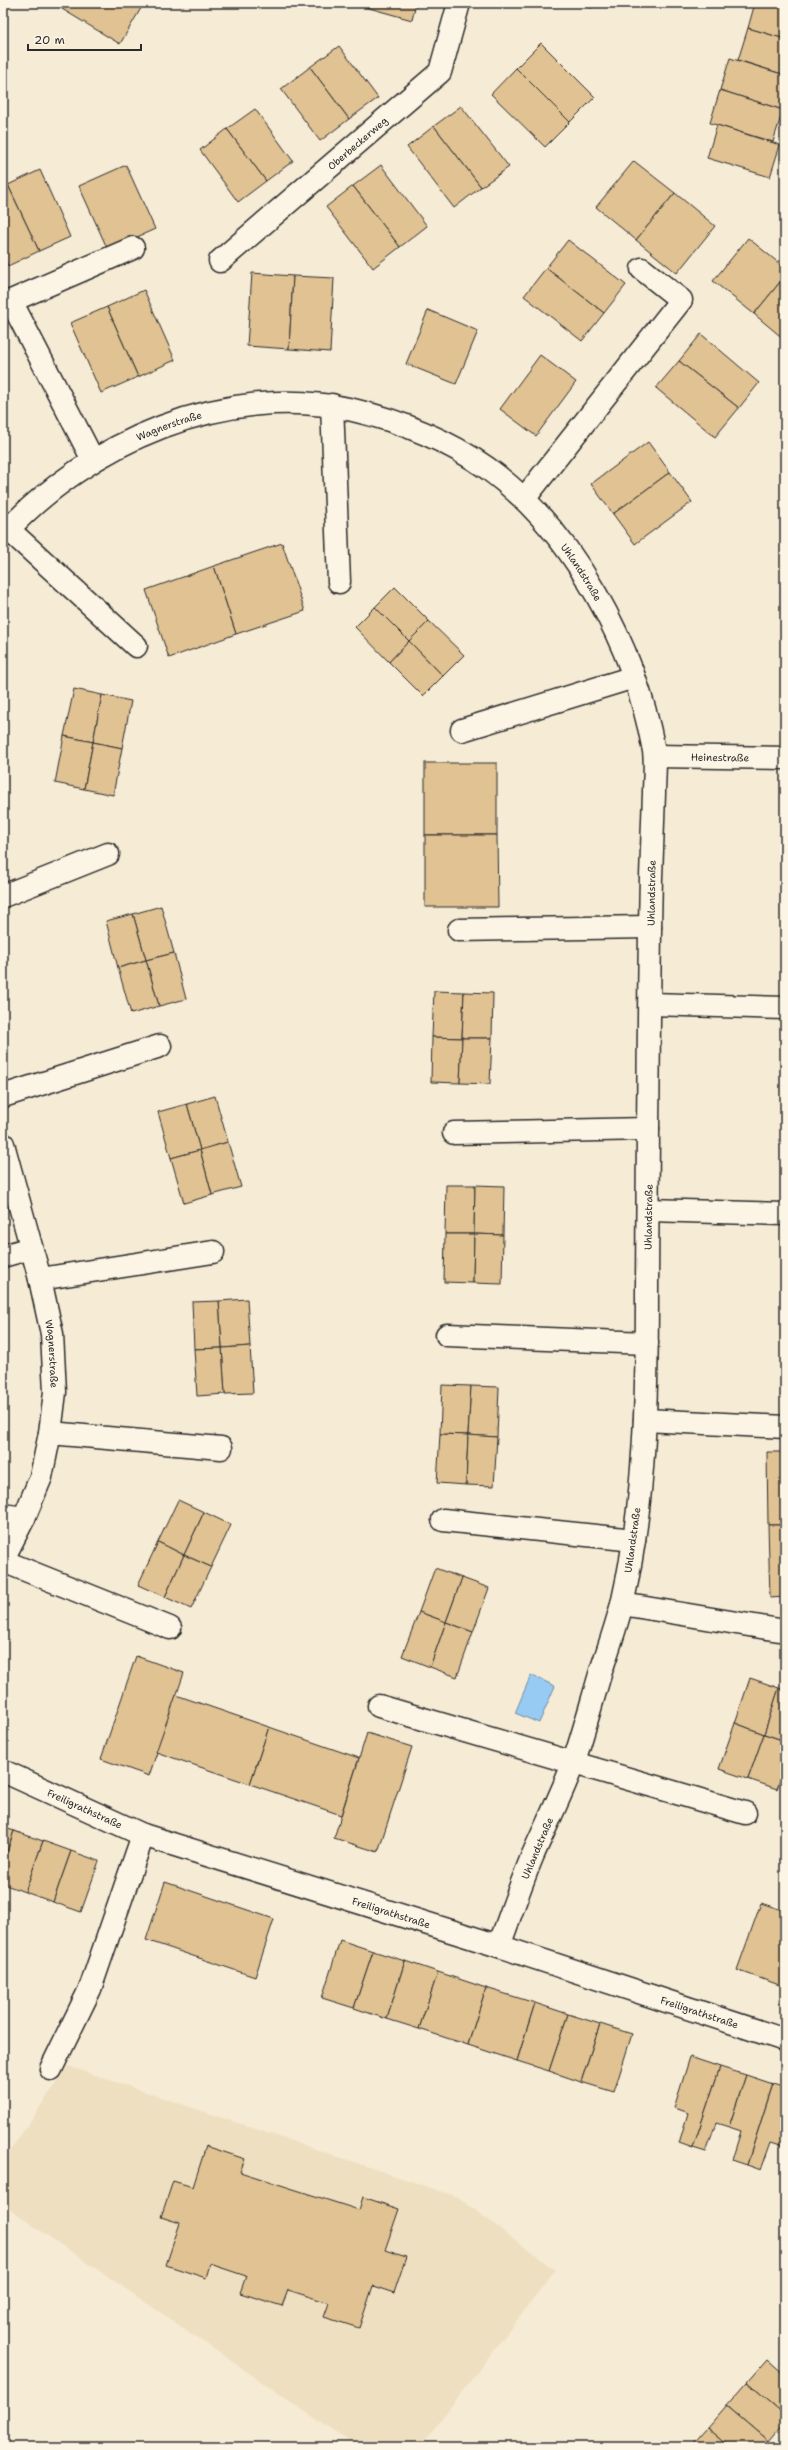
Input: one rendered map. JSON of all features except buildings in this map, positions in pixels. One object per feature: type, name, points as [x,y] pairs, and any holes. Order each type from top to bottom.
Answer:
[{"type":"street","name":"Oberbeckerweg","points":[[220,261],[440,72],[460,3]]},
{"type":"street","points":[[93,460],[11,301],[133,248]]},
{"type":"street","points":[[524,499],[681,300],[642,268]]},
{"type":"street","name":"Wagnerstraße","points":[[6,532],[52,489],[93,460],[141,436],[188,418],[256,404],[297,403],[332,405],[367,413]]},
{"type":"street","points":[[332,405],[339,582]]},
{"type":"street","name":"Uhlandstraße","points":[[367,413],[413,428],[451,446],[488,469],[524,499],[557,537],[590,584],[616,635],[634,677],[655,756],[650,927],[648,1129],[649,1210],[645,1420],[634,1540],[622,1604],[573,1763],[530,1862],[499,1946]]},
{"type":"street","points":[[6,532],[136,646]]},
{"type":"street","points":[[462,730],[634,677]]},
{"type":"street","name":"Heinestraße","points":[[655,756],[785,758]]},
{"type":"street","points":[[3,896],[108,854]]},
{"type":"street","points":[[459,930],[650,927]]},
{"type":"street","points":[[650,1004],[785,1008]]},
{"type":"street","points":[[3,1096],[160,1046]]},
{"type":"street","points":[[454,1134],[648,1129]]},
{"type":"street","name":"Wagnerstraße","points":[[3,1144],[40,1279],[52,1334],[54,1392],[50,1433],[41,1477],[13,1517],[3,1560]]},
{"type":"street","points":[[649,1210],[785,1214]]},
{"type":"street","points":[[3,1256],[31,1248]]},
{"type":"street","points":[[40,1279],[213,1252]]},
{"type":"street","points":[[446,1335],[647,1343]]},
{"type":"street","points":[[645,1420],[785,1427]]},
{"type":"street","points":[[50,1433],[222,1448]]},
{"type":"street","points":[[443,1520],[634,1540]]},
{"type":"street","points":[[3,1560],[170,1628]]},
{"type":"street","points":[[622,1604],[785,1632]]},
{"type":"street","points":[[379,1706],[745,1814]]},
{"type":"street","name":"Freiligrathstraße","points":[[3,1771],[143,1835],[499,1946],[785,2040]]},
{"type":"street","points":[[51,2069],[90,1989],[143,1835]]},
{"type":"shaded area","points":[[68,2066],[458,2197],[555,2270],[420,2447],[357,2447],[3,2205],[3,2161]]},
{"type":"water","points":[[531,1675],[555,1686],[539,1723],[515,1713]]}]
